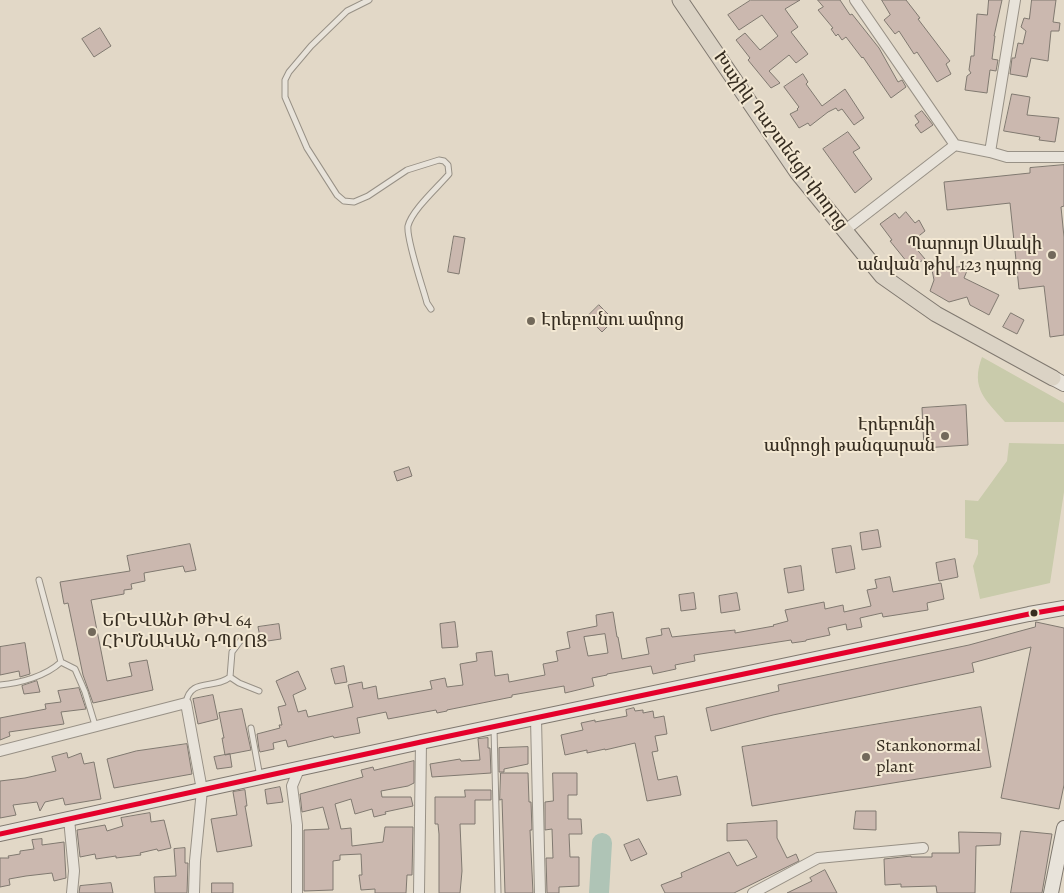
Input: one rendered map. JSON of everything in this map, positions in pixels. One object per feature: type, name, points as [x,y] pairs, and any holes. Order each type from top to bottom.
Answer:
[{"type":"main road","name":"Խաչիկ Դաշտենցի փողոց","points":[[680,0],[798,172],[882,276],[936,314],[1060,377]]},
{"type":"main road","points":[[0,834],[421,742],[1064,608]]},
{"type":"main road","points":[[1051,893],[1064,828]]},
{"type":"street","points":[[855,0],[955,144],[1007,157],[1064,157]]},
{"type":"street","points":[[990,152],[1015,0]]},
{"type":"street","points":[[844,231],[955,144]]},
{"type":"street","points":[[0,751],[186,703],[202,790],[194,861],[194,893]]},
{"type":"street","points":[[536,719],[540,893]]},
{"type":"street","points":[[419,893],[421,742]]},
{"type":"street","points":[[297,893],[297,825],[292,786],[299,769]]},
{"type":"street","points":[[69,819],[74,871],[72,893]]},
{"type":"street","points":[[753,893],[818,858],[923,848]]},
{"type":"lane","points":[[368,0],[347,12],[311,46],[288,72],[285,80],[285,96],[307,148],[337,195],[344,201],[354,202],[368,196],[407,170],[439,160],[444,161],[448,165],[449,174],[414,214],[408,227],[410,242],[427,303],[431,309]]},
{"type":"lane","points":[[39,580],[61,662],[75,669],[85,692],[95,725]]},
{"type":"lane","points":[[186,703],[188,693],[194,688],[226,681],[230,677],[232,652],[241,640]]},
{"type":"lane","points":[[0,685],[40,675],[52,670],[61,662]]},
{"type":"lane","points":[[230,677],[259,691]]},
{"type":"lane","points":[[494,727],[498,893]]},
{"type":"lane","points":[[251,728],[260,778]]},
{"type":"green space","points":[[982,357],[1064,403],[1064,422],[1005,422],[986,400],[979,386],[979,368]]},
{"type":"green space","points":[[1009,443],[1064,444],[1064,492],[1050,583],[980,599],[973,566],[978,554],[978,540],[965,538],[965,500],[978,501],[1007,461]]},
{"type":"building","points":[[751,0],[800,0],[785,9],[798,27],[791,32],[808,54],[796,63],[789,55],[769,71],[780,83],[771,88],[748,60],[750,58],[736,40],[745,33],[760,50],[778,36],[762,15],[739,30],[728,15]]},
{"type":"building","points":[[818,0],[840,0],[850,15],[852,14],[879,48],[898,82],[902,80],[906,87],[891,98],[863,57],[846,37],[842,40],[838,34],[836,36],[831,29],[833,28],[818,10],[823,7]]},
{"type":"building","points":[[882,0],[906,0],[950,61],[946,64],[951,74],[937,82],[917,52],[914,54],[899,31],[895,34],[884,20],[890,15]]},
{"type":"building","points":[[989,0],[1002,0],[994,36],[992,59],[998,60],[996,71],[990,70],[987,93],[965,90],[967,76],[971,73],[969,70],[971,56],[974,56],[977,14],[987,15]]},
{"type":"building","points":[[1032,0],[1056,0],[1053,22],[1060,23],[1059,31],[1051,31],[1048,61],[1031,58],[1027,77],[1010,74],[1012,58],[1015,58],[1018,43],[1023,44],[1026,31],[1021,27],[1024,18],[1029,19]]},
{"type":"building","points":[[100,28],[111,46],[94,57],[82,39]]},
{"type":"building","points":[[803,74],[808,82],[806,84],[822,106],[845,89],[864,118],[854,125],[842,109],[838,111],[836,108],[810,126],[808,123],[799,128],[790,114],[798,110],[799,107],[784,87]]},
{"type":"building","points":[[1012,94],[1030,97],[1027,115],[1059,118],[1055,142],[1039,140],[1040,137],[1004,131]]},
{"type":"building","points":[[922,111],[933,125],[921,133],[915,125],[919,122],[915,116]]},
{"type":"building","points":[[848,132],[860,148],[853,152],[872,179],[855,193],[823,149]]},
{"type":"building","name":"Պարույր Սևակի անվան թիվ 123 դպրոց","points":[[1064,165],[1064,206],[1061,207],[1064,237],[1064,335],[1050,337],[1044,286],[1019,289],[1010,203],[947,210],[944,182],[1030,173],[1030,168]]},
{"type":"building","points":[[906,212],[915,223],[919,220],[925,231],[915,239],[917,243],[914,246],[925,259],[911,267],[890,241],[892,240],[880,224],[895,213],[899,218]]},
{"type":"building","points":[[454,236],[465,238],[459,274],[448,272]]},
{"type":"building","points":[[969,266],[964,278],[999,295],[989,315],[970,305],[967,297],[949,302],[930,291],[934,280],[932,270]]},
{"type":"building","points":[[599,305],[614,320],[602,332],[587,317]]},
{"type":"building","points":[[1011,313],[1024,320],[1017,334],[1003,327]]},
{"type":"building","name":"Էրեբունի ամրոցի թանգարան","points":[[966,405],[968,445],[924,448],[922,408]]},
{"type":"building","points":[[409,467],[412,476],[397,481],[394,472]]},
{"type":"building","points":[[878,530],[881,547],[862,550],[860,533]]},
{"type":"building","points":[[190,544],[196,570],[185,572],[183,566],[144,573],[145,581],[131,584],[132,589],[124,590],[124,594],[91,600],[107,681],[132,676],[129,663],[147,660],[153,690],[93,703],[83,675],[68,603],[64,604],[60,582],[130,571],[127,556]]},
{"type":"building","points":[[851,546],[855,569],[836,573],[832,549]]},
{"type":"building","points":[[955,559],[958,577],[939,581],[936,563]]},
{"type":"building","points":[[801,566],[804,590],[788,593],[784,569]]},
{"type":"building","points":[[890,577],[893,592],[941,583],[944,599],[927,603],[928,610],[883,617],[882,613],[860,618],[862,627],[847,630],[846,624],[828,628],[830,635],[806,641],[792,643],[791,640],[694,655],[695,661],[675,665],[676,669],[653,674],[651,666],[607,674],[592,678],[594,686],[565,693],[564,686],[512,695],[512,697],[437,713],[436,710],[388,719],[386,712],[357,718],[360,733],[334,738],[333,736],[288,747],[286,740],[273,743],[274,749],[260,752],[259,749],[257,734],[280,728],[279,725],[282,725],[278,707],[286,705],[276,681],[298,671],[306,689],[293,695],[298,712],[306,710],[308,717],[353,707],[348,685],[362,682],[363,689],[376,686],[378,699],[432,689],[430,681],[445,678],[447,687],[463,685],[460,664],[477,661],[476,653],[492,651],[495,676],[508,674],[509,682],[545,675],[543,664],[558,661],[556,651],[570,648],[567,632],[597,626],[596,615],[613,612],[622,659],[649,654],[646,638],[662,635],[661,629],[669,628],[672,637],[735,630],[735,633],[774,626],[788,621],[785,610],[824,602],[825,609],[843,605],[844,612],[871,606],[867,590],[877,588],[875,580]],"holes":[[[605,634],[608,653],[588,656],[584,637]]]},
{"type":"building","points":[[694,593],[696,609],[681,611],[679,595]]},
{"type":"building","points":[[737,593],[740,610],[721,613],[719,596]]},
{"type":"building","points":[[455,622],[458,647],[442,648],[440,624]]},
{"type":"building","points":[[1036,622],[1064,628],[1064,785],[1059,809],[1001,798],[1031,647],[972,663],[974,672],[773,715],[711,731],[706,708],[779,691],[778,685],[969,645],[1035,627]]},
{"type":"building","points":[[279,624],[281,639],[261,642],[258,627]]},
{"type":"building","points":[[25,643],[30,674],[20,677],[19,671],[0,675],[0,647]]},
{"type":"building","points":[[344,666],[347,682],[335,684],[331,669]]},
{"type":"building","points":[[37,681],[40,692],[24,694],[22,686]]},
{"type":"building","points":[[79,688],[86,709],[61,712],[64,724],[9,732],[10,736],[0,740],[0,718],[46,709],[45,704],[61,702],[58,691]]},
{"type":"building","points":[[213,695],[218,719],[198,724],[193,699]]},
{"type":"building","name":"Stankonormal plant","points":[[981,707],[991,767],[752,806],[742,747]]},
{"type":"building","points":[[634,708],[635,711],[643,710],[643,713],[653,711],[654,718],[664,716],[667,734],[655,736],[658,751],[652,752],[658,780],[677,776],[681,795],[647,801],[635,743],[605,750],[587,753],[587,750],[565,755],[561,735],[583,730],[581,723],[627,716],[626,710]]},
{"type":"building","points":[[242,709],[251,750],[225,755],[219,713]]},
{"type":"building","points":[[488,738],[491,773],[432,777],[430,764],[460,759],[461,761],[480,760],[478,739]]},
{"type":"building","points":[[187,744],[192,774],[114,788],[107,759],[136,751]]},
{"type":"building","points":[[528,747],[528,764],[504,769],[504,772],[499,772],[499,748]]},
{"type":"building","points":[[67,753],[68,758],[81,753],[84,764],[94,762],[101,799],[65,805],[63,798],[45,802],[40,811],[37,802],[13,805],[16,815],[0,818],[0,781],[56,771],[52,757]]},
{"type":"building","points":[[230,754],[232,767],[217,769],[214,757]]},
{"type":"building","points":[[414,761],[414,783],[408,786],[381,791],[382,797],[411,797],[413,806],[385,812],[386,814],[374,817],[372,809],[355,814],[351,799],[335,804],[341,829],[351,828],[352,846],[383,842],[385,827],[413,827],[412,875],[407,875],[406,893],[375,893],[375,889],[361,890],[359,875],[362,875],[361,854],[340,855],[340,860],[333,861],[333,890],[304,891],[304,830],[329,829],[323,807],[302,812],[300,794],[363,777],[361,770],[373,767],[374,770]]},
{"type":"building","points":[[501,773],[528,773],[529,802],[531,802],[532,830],[530,830],[533,893],[505,893],[502,799],[500,800]]},
{"type":"building","points":[[553,773],[577,773],[577,795],[568,795],[568,819],[581,819],[582,834],[569,834],[570,857],[579,857],[579,886],[559,887],[559,893],[547,893],[546,858],[553,858],[552,829],[545,830],[545,802],[553,801]]},
{"type":"building","points":[[280,787],[283,802],[267,804],[265,790]]},
{"type":"building","points":[[245,790],[247,806],[245,806],[252,846],[217,852],[211,819],[237,815],[233,792]]},
{"type":"building","points":[[465,790],[491,790],[491,800],[475,800],[475,824],[460,824],[462,871],[460,893],[439,893],[439,834],[438,824],[435,824],[435,797],[465,797]]},
{"type":"building","points":[[856,811],[876,811],[876,830],[854,829]]},
{"type":"building","points":[[150,813],[151,822],[164,820],[171,848],[140,853],[141,855],[116,858],[116,856],[96,859],[95,854],[80,857],[77,830],[105,825],[107,831],[123,826],[121,818]]},
{"type":"building","points":[[777,821],[777,838],[787,858],[796,854],[799,861],[734,893],[665,893],[661,885],[682,877],[681,873],[729,852],[737,866],[757,857],[747,840],[727,841],[727,824]]},
{"type":"building","points":[[1021,831],[1052,834],[1042,893],[1011,893]]},
{"type":"building","points":[[959,832],[1001,833],[1000,845],[976,846],[975,893],[937,893],[936,886],[901,887],[901,884],[885,885],[884,859],[911,856],[932,857],[932,853],[959,853]]},
{"type":"building","points":[[42,839],[42,845],[64,842],[66,878],[54,881],[52,873],[26,876],[9,879],[10,885],[0,887],[0,858],[9,858],[8,856],[20,854],[20,851],[34,849],[32,840]]},
{"type":"building","points":[[639,839],[647,854],[631,861],[624,845]]},
{"type":"building","points":[[185,848],[185,863],[188,863],[187,893],[155,893],[154,877],[176,876],[174,849]]},
{"type":"building","points":[[825,870],[837,893],[787,893],[812,881],[810,878]]},
{"type":"building","points":[[111,883],[113,893],[79,893],[80,886]]},
{"type":"building","points":[[212,883],[233,883],[233,893],[212,893]]},
{"type":"waterway","points":[[599,893],[602,843]]},
{"type":"transit line","points":[[0,834],[421,742],[1064,608]]},
{"type":"place","name":"Պարույր Սևակի անվան թիվ 123 դպրոց","points":[[1052,255]]},
{"type":"place","name":"Էրեբունու ամրոց","points":[[531,321]]},
{"type":"place","name":"Էրեբունի ամրոցի թանգարան","points":[[945,436]]},
{"type":"place","name":"ԵՐԵՎԱՆԻ ԹԻՎ 64 ՀԻՄՆԱԿԱՆ ԴՊՐՈՑ","points":[[92,632]]},
{"type":"place","name":"Stankonormal plant","points":[[866,757]]}]
